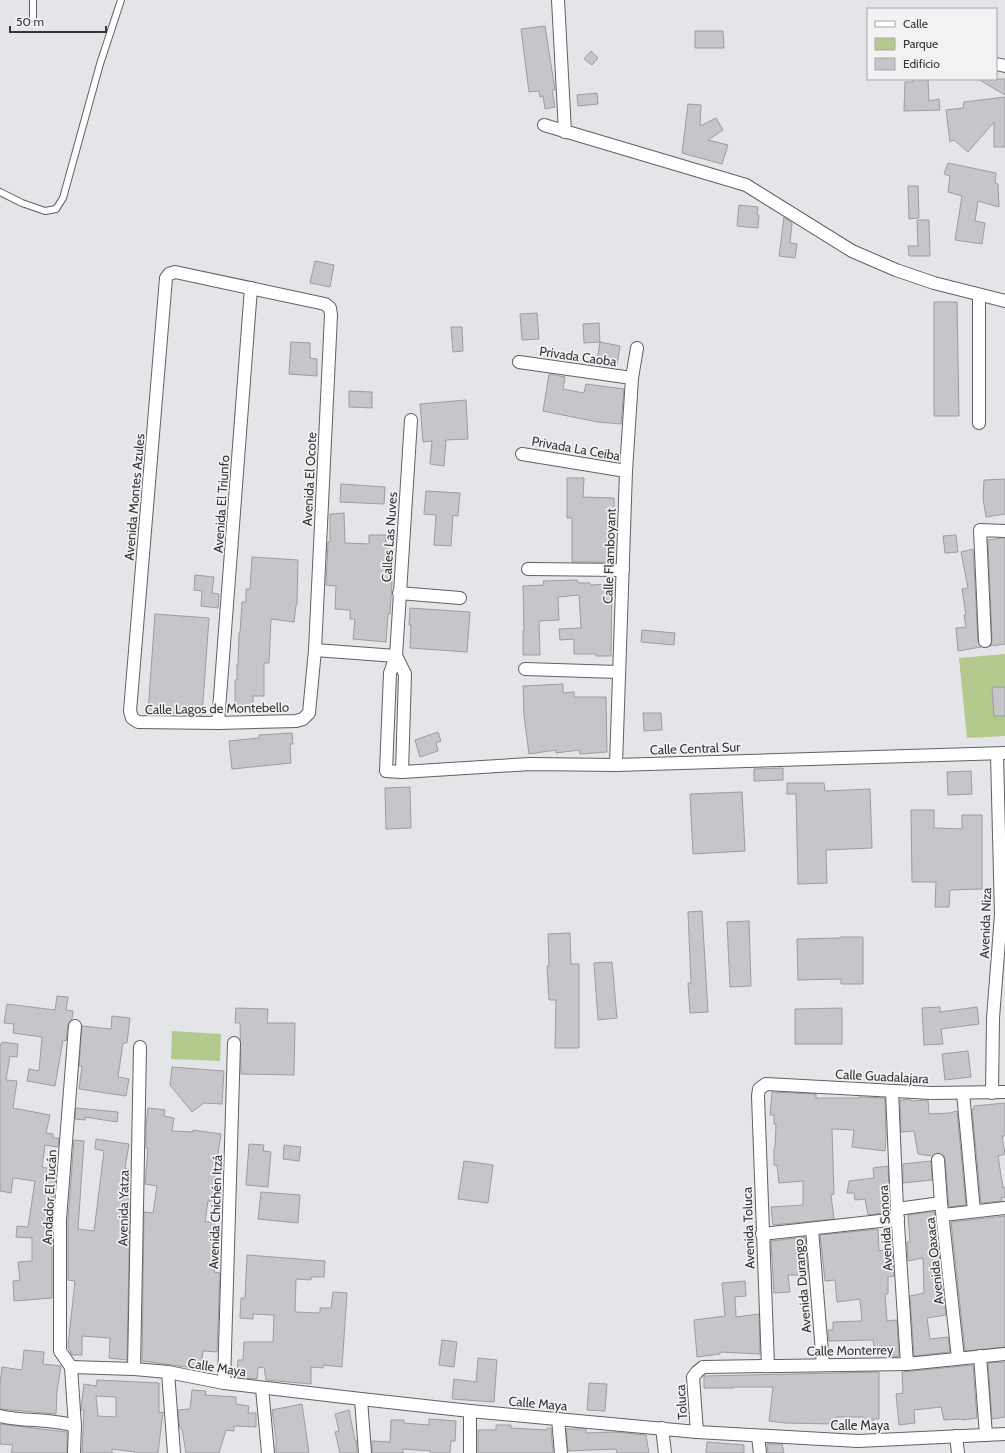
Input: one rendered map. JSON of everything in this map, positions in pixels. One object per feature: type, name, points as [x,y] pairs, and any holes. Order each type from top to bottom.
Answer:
[{"type":"street","points":[[558,0],[565,132]]},
{"type":"street","points":[[544,125],[746,185],[852,251],[896,270],[934,283],[1005,301]]},
{"type":"street","name":"Avenida Montes Azules","points":[[132,718],[130,711],[166,278],[175,272],[251,288]]},
{"type":"street","name":"Avenida El Ocote","points":[[251,288],[325,304],[330,308],[331,315],[315,650],[309,713],[303,719]]},
{"type":"street","name":"Avenida El Triunfo","points":[[218,723],[251,288]]},
{"type":"street","points":[[979,295],[979,423]]},
{"type":"street","name":"Calle Flamboyant","points":[[616,765],[626,471],[632,378],[636,348]]},
{"type":"street","name":"Privada Caoba","points":[[519,362],[632,378]]},
{"type":"street","name":"Calles Las Nuves","points":[[386,771],[390,673],[396,656],[411,420]]},
{"type":"street","name":"Privada La Ceiba","points":[[522,454],[626,471]]},
{"type":"street","points":[[985,641],[980,530],[1005,531]]},
{"type":"street","points":[[528,569],[623,570]]},
{"type":"street","points":[[399,594],[460,598]]},
{"type":"street","points":[[315,650],[396,656]]},
{"type":"street","name":"Calles Las Nuves","points":[[396,656],[405,674],[402,772]]},
{"type":"street","points":[[525,669],[618,672]]},
{"type":"street","name":"Calle Lagos de Montebello","points":[[132,718],[138,722],[218,723],[296,721],[303,719]]},
{"type":"street","name":"Calle Central Sur","points":[[386,771],[402,772],[530,764],[616,765],[1001,753]]},
{"type":"street","name":"Avenida Niza","points":[[992,1093],[992,1018],[1000,979],[1002,828],[1001,753]]},
{"type":"street","name":"Andador El Tucán","points":[[71,1367],[60,1351],[60,1219],[75,1026]]},
{"type":"street","name":"Avenida Chichén Itzá","points":[[224,1383],[234,1043]]},
{"type":"street","name":"Avenida Yatza","points":[[134,1369],[140,1048]]},
{"type":"street","name":"Calle Guadalajara","points":[[759,1088],[766,1084],[892,1091],[963,1093],[1005,1092]]},
{"type":"street","name":"Avenida Toluca","points":[[759,1088],[762,1234],[768,1366]]},
{"type":"street","name":"Avenida Sonora","points":[[892,1091],[898,1214],[908,1364]]},
{"type":"street","points":[[963,1093],[974,1211]]},
{"type":"street","name":"Avenida Oaxaca","points":[[938,1160],[958,1358]]},
{"type":"street","points":[[762,1234],[812,1229],[898,1214],[942,1209],[974,1211],[1005,1208]]},
{"type":"street","name":"Avenida Durango","points":[[812,1229],[823,1365]]},
{"type":"street","name":"Calle Monterrey","points":[[697,1372],[703,1367],[908,1364],[1005,1354]]},
{"type":"street","points":[[980,1356],[986,1435]]},
{"type":"street","points":[[71,1367],[74,1453]]},
{"type":"street","name":"Calle Maya","points":[[71,1367],[134,1369],[168,1372],[224,1383],[262,1388],[470,1411],[697,1432],[758,1436],[859,1447],[956,1436],[1005,1434]]},
{"type":"street","points":[[168,1372],[174,1453]]},
{"type":"street","name":"Toluca","points":[[697,1372],[693,1377],[697,1432]]},
{"type":"street","points":[[262,1388],[268,1453]]},
{"type":"street","points":[[361,1399],[365,1453]]},
{"type":"street","points":[[470,1411],[470,1453]]},
{"type":"street","points":[[0,1416],[11,1419],[62,1422],[74,1426]]},
{"type":"street","points":[[558,1419],[561,1453]]},
{"type":"street","points":[[662,1428],[665,1453]]},
{"type":"street","points":[[758,1436],[760,1453]]},
{"type":"street","points":[[956,1436],[958,1453]]},
{"type":"lane","points":[[33,0],[33,18]]},
{"type":"lane","points":[[0,192],[22,203],[45,211],[56,209],[63,198],[100,64],[121,0]]},
{"type":"green space","points":[[1005,654],[1005,736],[967,738],[959,658]]},
{"type":"green space","points":[[172,1031],[221,1034],[220,1061],[171,1059]]},
{"type":"building","points":[[545,26],[555,90],[552,90],[555,107],[545,109],[543,96],[540,97],[539,91],[529,92],[521,29]]},
{"type":"building","points":[[695,31],[723,31],[724,48],[695,48]]},
{"type":"building","points":[[591,51],[598,58],[592,65],[584,59]]},
{"type":"building","points":[[1005,79],[1005,95],[980,80]]},
{"type":"building","points":[[913,80],[928,80],[929,101],[939,99],[940,110],[904,111],[905,82],[913,82]]},
{"type":"building","points":[[597,93],[598,104],[578,106],[577,95]]},
{"type":"building","points":[[1005,97],[1005,147],[994,147],[994,122],[968,152],[954,140],[950,142],[946,110],[963,108],[964,102]]},
{"type":"building","points":[[688,104],[701,105],[700,126],[716,118],[723,130],[708,140],[728,145],[722,164],[682,153]]},
{"type":"building","points":[[948,163],[996,173],[995,183],[998,184],[999,207],[978,201],[975,221],[985,223],[982,244],[955,240],[962,196],[948,192],[950,176],[944,174]]},
{"type":"building","points":[[908,186],[918,186],[919,218],[909,219]]},
{"type":"building","points":[[739,205],[758,207],[758,228],[737,226]]},
{"type":"building","points":[[784,217],[792,223],[790,243],[797,244],[795,258],[779,256]]},
{"type":"building","points":[[917,220],[929,220],[930,256],[909,256],[908,246],[918,246]]},
{"type":"building","points":[[315,261],[334,265],[330,287],[310,283]]},
{"type":"building","points":[[934,302],[957,302],[959,416],[934,416]]},
{"type":"building","points":[[537,313],[539,339],[522,340],[520,314]]},
{"type":"building","points":[[599,323],[600,342],[584,343],[583,324]]},
{"type":"building","points":[[451,327],[462,327],[463,351],[453,352]]},
{"type":"building","points":[[291,342],[310,343],[310,358],[317,359],[317,376],[289,374]]},
{"type":"building","points":[[600,342],[620,346],[617,365],[597,361]]},
{"type":"building","points":[[549,374],[565,377],[563,389],[584,393],[586,384],[624,389],[621,424],[598,422],[543,411]]},
{"type":"building","points":[[349,391],[372,392],[372,408],[349,407]]},
{"type":"building","points":[[466,400],[468,439],[446,440],[444,466],[430,464],[432,441],[423,442],[420,404]]},
{"type":"building","points":[[567,478],[584,478],[583,497],[614,498],[615,562],[572,562],[572,518],[567,518]]},
{"type":"building","points":[[1005,479],[1005,514],[986,517],[983,498],[984,480]]},
{"type":"building","points":[[341,484],[385,487],[384,504],[340,502]]},
{"type":"building","points":[[426,491],[460,493],[458,516],[453,515],[451,546],[434,545],[436,515],[424,514]]},
{"type":"building","points":[[344,513],[345,543],[369,544],[369,535],[386,535],[386,549],[390,549],[389,582],[392,582],[386,642],[353,639],[355,619],[350,619],[350,610],[335,609],[336,586],[326,585],[328,542],[330,542],[330,514]]},
{"type":"building","points":[[956,535],[958,552],[945,553],[943,536]]},
{"type":"building","points":[[1005,538],[1005,644],[990,646],[992,641],[988,540]]},
{"type":"building","points":[[973,549],[978,641],[981,647],[958,651],[956,628],[966,627],[964,615],[966,615],[962,589],[968,588],[961,552]]},
{"type":"building","points":[[252,557],[298,560],[297,605],[294,622],[271,619],[269,663],[264,663],[264,696],[253,696],[253,713],[235,713],[235,680],[237,680],[242,602],[246,602],[246,589],[250,589]]},
{"type":"building","points":[[195,575],[214,577],[212,593],[219,594],[218,608],[201,606],[202,591],[194,590]]},
{"type":"building","points":[[577,580],[578,583],[590,583],[590,585],[612,584],[611,656],[574,654],[574,639],[560,640],[559,629],[581,628],[579,595],[558,597],[559,620],[539,621],[540,655],[523,655],[523,586],[544,585],[543,581]]},
{"type":"building","points":[[410,608],[470,612],[467,652],[410,648]]},
{"type":"building","points":[[155,614],[209,618],[202,715],[148,712]]},
{"type":"building","points":[[642,630],[675,633],[674,645],[641,642]]},
{"type":"building","points":[[563,684],[563,693],[574,692],[574,697],[606,697],[607,752],[580,754],[579,750],[556,753],[556,750],[529,754],[524,715],[523,686]]},
{"type":"building","points":[[992,687],[1005,687],[1005,716],[994,716]]},
{"type":"building","points":[[643,713],[661,713],[662,730],[644,731]]},
{"type":"building","points":[[438,732],[441,741],[436,743],[438,751],[420,757],[415,740]]},
{"type":"building","points":[[292,733],[293,744],[290,744],[291,763],[232,769],[229,741],[259,738],[259,735]]},
{"type":"building","points":[[783,768],[783,780],[754,781],[754,769]]},
{"type":"building","points":[[971,771],[972,794],[948,795],[947,772]]},
{"type":"building","points":[[787,783],[824,783],[825,791],[870,789],[872,848],[826,850],[827,883],[798,884],[796,794],[787,794]]},
{"type":"building","points":[[410,787],[411,828],[386,829],[385,788]]},
{"type":"building","points":[[742,792],[745,851],[693,854],[690,794]]},
{"type":"building","points":[[911,810],[934,810],[934,828],[962,829],[962,815],[982,815],[982,889],[950,890],[949,907],[935,907],[936,882],[912,882]]},
{"type":"building","points":[[702,911],[708,1012],[690,1013],[688,983],[691,983],[688,912]]},
{"type":"building","points":[[749,921],[751,986],[730,987],[727,922]]},
{"type":"building","points":[[570,933],[571,964],[579,964],[579,1048],[555,1048],[556,1000],[549,1000],[547,966],[549,966],[548,934]]},
{"type":"building","points":[[863,937],[863,984],[841,984],[841,979],[798,980],[797,939]]},
{"type":"building","points":[[612,962],[617,1018],[598,1020],[594,963]]},
{"type":"building","points":[[57,996],[68,997],[66,1010],[73,1011],[72,1019],[68,1025],[66,1041],[63,1040],[55,1086],[27,1081],[29,1069],[39,1071],[42,1037],[13,1033],[14,1024],[4,1023],[7,1004],[55,1010]]},
{"type":"building","points":[[940,1007],[940,1012],[977,1007],[979,1024],[941,1029],[943,1044],[924,1045],[922,1008]]},
{"type":"building","points":[[236,1008],[268,1009],[267,1023],[295,1023],[294,1075],[241,1074],[240,1023],[235,1023]]},
{"type":"building","points":[[842,1008],[842,1044],[795,1044],[795,1009]]},
{"type":"building","points":[[112,1016],[130,1018],[127,1043],[123,1043],[118,1077],[129,1079],[126,1096],[79,1089],[82,1066],[79,1066],[82,1026],[111,1029]]},
{"type":"building","points":[[2,1042],[18,1044],[17,1057],[10,1056],[6,1080],[17,1081],[13,1108],[50,1115],[46,1133],[53,1134],[53,1138],[59,1138],[58,1147],[45,1145],[42,1167],[56,1170],[52,1219],[52,1298],[14,1301],[13,1281],[20,1280],[18,1262],[32,1261],[32,1238],[16,1237],[17,1226],[28,1227],[35,1181],[13,1178],[11,1193],[0,1191],[0,1045]]},
{"type":"building","points":[[968,1051],[971,1077],[945,1080],[942,1054]]},
{"type":"building","points":[[172,1067],[224,1071],[222,1104],[204,1103],[192,1112],[170,1085]]},
{"type":"building","points":[[772,1092],[816,1094],[816,1098],[885,1098],[885,1151],[852,1147],[854,1130],[832,1129],[834,1194],[831,1195],[834,1219],[773,1225],[771,1207],[803,1205],[803,1181],[779,1183],[777,1165],[774,1165],[776,1124],[774,1124],[774,1115],[770,1115]]},
{"type":"building","points":[[910,1099],[911,1101],[928,1100],[929,1114],[950,1113],[957,1111],[966,1205],[949,1207],[944,1156],[938,1153],[932,1156],[918,1154],[914,1131],[901,1132],[900,1100]]},
{"type":"building","points":[[1005,1103],[1005,1136],[1002,1136],[1005,1154],[998,1156],[1003,1188],[1005,1187],[1005,1197],[1001,1198],[1002,1201],[981,1203],[972,1109],[974,1109],[974,1106]]},
{"type":"building","points":[[76,1108],[118,1112],[117,1122],[85,1117],[85,1120],[75,1119]]},
{"type":"building","points":[[148,1108],[165,1110],[164,1116],[174,1118],[172,1131],[193,1132],[193,1130],[221,1134],[214,1180],[217,1180],[213,1201],[208,1201],[205,1222],[215,1222],[214,1248],[218,1249],[214,1272],[220,1273],[217,1352],[203,1351],[201,1369],[142,1361],[144,1212],[153,1213],[157,1186],[145,1184],[148,1148],[146,1148],[146,1124]]},
{"type":"building","points":[[96,1139],[129,1144],[125,1168],[130,1169],[128,1202],[130,1203],[127,1360],[109,1358],[110,1338],[82,1336],[82,1355],[72,1355],[68,1346],[75,1281],[68,1280],[68,1219],[74,1140],[84,1141],[78,1229],[94,1231],[104,1151],[95,1149]]},
{"type":"building","points":[[249,1144],[264,1145],[263,1151],[271,1152],[268,1187],[246,1185]]},
{"type":"building","points":[[284,1145],[301,1147],[299,1161],[283,1159]]},
{"type":"building","points":[[464,1161],[493,1165],[488,1203],[458,1199]]},
{"type":"building","points":[[931,1161],[932,1180],[903,1183],[903,1164]]},
{"type":"building","points":[[888,1166],[890,1212],[868,1215],[865,1199],[855,1200],[854,1193],[847,1193],[849,1181],[874,1178],[873,1168]]},
{"type":"building","points":[[261,1192],[300,1195],[298,1223],[258,1219]]},
{"type":"building","points":[[934,1212],[946,1315],[927,1318],[930,1339],[948,1337],[950,1352],[914,1356],[910,1296],[924,1293],[923,1258],[908,1261],[907,1242],[910,1242],[908,1215]]},
{"type":"building","points":[[1005,1216],[1005,1347],[965,1351],[951,1222]]},
{"type":"building","points":[[878,1229],[879,1251],[892,1249],[894,1276],[888,1277],[888,1294],[885,1294],[887,1321],[897,1320],[899,1356],[893,1357],[892,1346],[874,1347],[873,1340],[829,1341],[828,1330],[833,1330],[833,1322],[862,1321],[860,1299],[837,1302],[835,1280],[825,1281],[820,1235]]},
{"type":"building","points":[[805,1237],[808,1273],[805,1273],[805,1275],[788,1275],[790,1292],[774,1293],[771,1241]]},
{"type":"building","points":[[247,1255],[325,1261],[324,1277],[311,1277],[311,1280],[296,1279],[295,1312],[320,1313],[320,1308],[331,1308],[333,1292],[347,1293],[342,1367],[323,1365],[323,1368],[311,1367],[311,1384],[266,1380],[264,1367],[258,1368],[257,1379],[237,1377],[238,1360],[243,1360],[244,1342],[273,1342],[274,1315],[253,1314],[253,1319],[240,1318],[241,1298],[245,1298]]},
{"type":"building","points":[[745,1281],[746,1296],[735,1297],[736,1317],[759,1314],[760,1354],[720,1352],[720,1354],[697,1357],[694,1320],[725,1316],[722,1283]]},
{"type":"building","points":[[442,1340],[457,1342],[454,1367],[439,1365]]},
{"type":"building","points":[[24,1350],[44,1352],[43,1364],[61,1366],[57,1391],[56,1414],[0,1409],[0,1383],[2,1367],[22,1370]]},
{"type":"building","points":[[478,1358],[497,1360],[494,1402],[452,1399],[454,1379],[476,1382]]},
{"type":"building","points":[[1005,1362],[1005,1417],[992,1419],[988,1363]]},
{"type":"building","points":[[973,1365],[977,1418],[944,1420],[941,1407],[914,1410],[915,1423],[899,1425],[896,1394],[903,1393],[902,1372]]},
{"type":"building","points":[[879,1372],[879,1419],[873,1419],[873,1423],[863,1423],[863,1417],[836,1417],[836,1424],[785,1423],[769,1421],[773,1387],[704,1388],[704,1376]]},
{"type":"building","points":[[97,1380],[159,1383],[159,1413],[163,1412],[158,1453],[134,1453],[135,1452],[112,1449],[112,1453],[82,1453],[84,1410],[81,1410],[81,1408],[84,1384],[96,1386]],"holes":[[[96,1396],[116,1397],[116,1417],[98,1416]]]},
{"type":"building","points":[[589,1383],[607,1384],[605,1411],[587,1410]]},
{"type":"building","points":[[192,1390],[206,1391],[205,1395],[236,1397],[236,1404],[249,1406],[248,1413],[256,1413],[256,1427],[234,1426],[234,1431],[226,1430],[219,1453],[186,1453],[182,1429],[180,1428],[178,1410],[190,1409]]},
{"type":"building","points":[[302,1404],[309,1453],[276,1453],[276,1438],[272,1410]]},
{"type":"building","points":[[349,1410],[356,1440],[357,1453],[340,1453],[335,1432],[339,1431],[335,1414]]},
{"type":"building","points":[[429,1419],[456,1421],[455,1441],[451,1441],[450,1453],[430,1453],[431,1451],[403,1449],[403,1453],[372,1453],[372,1441],[390,1442],[391,1420],[404,1420],[404,1423],[429,1425]]},
{"type":"building","points":[[0,1424],[67,1432],[67,1453],[11,1453],[13,1445],[0,1444]]},
{"type":"building","points":[[496,1425],[511,1425],[511,1428],[547,1430],[547,1428],[551,1428],[553,1453],[478,1453],[478,1430],[496,1430]]},
{"type":"building","points":[[566,1429],[586,1429],[586,1433],[615,1432],[646,1435],[649,1453],[617,1453],[616,1449],[568,1451]]},
{"type":"building","points":[[707,1442],[744,1445],[744,1453],[706,1453]]},
{"type":"building","points":[[767,1444],[782,1444],[784,1453],[768,1453]]}]
